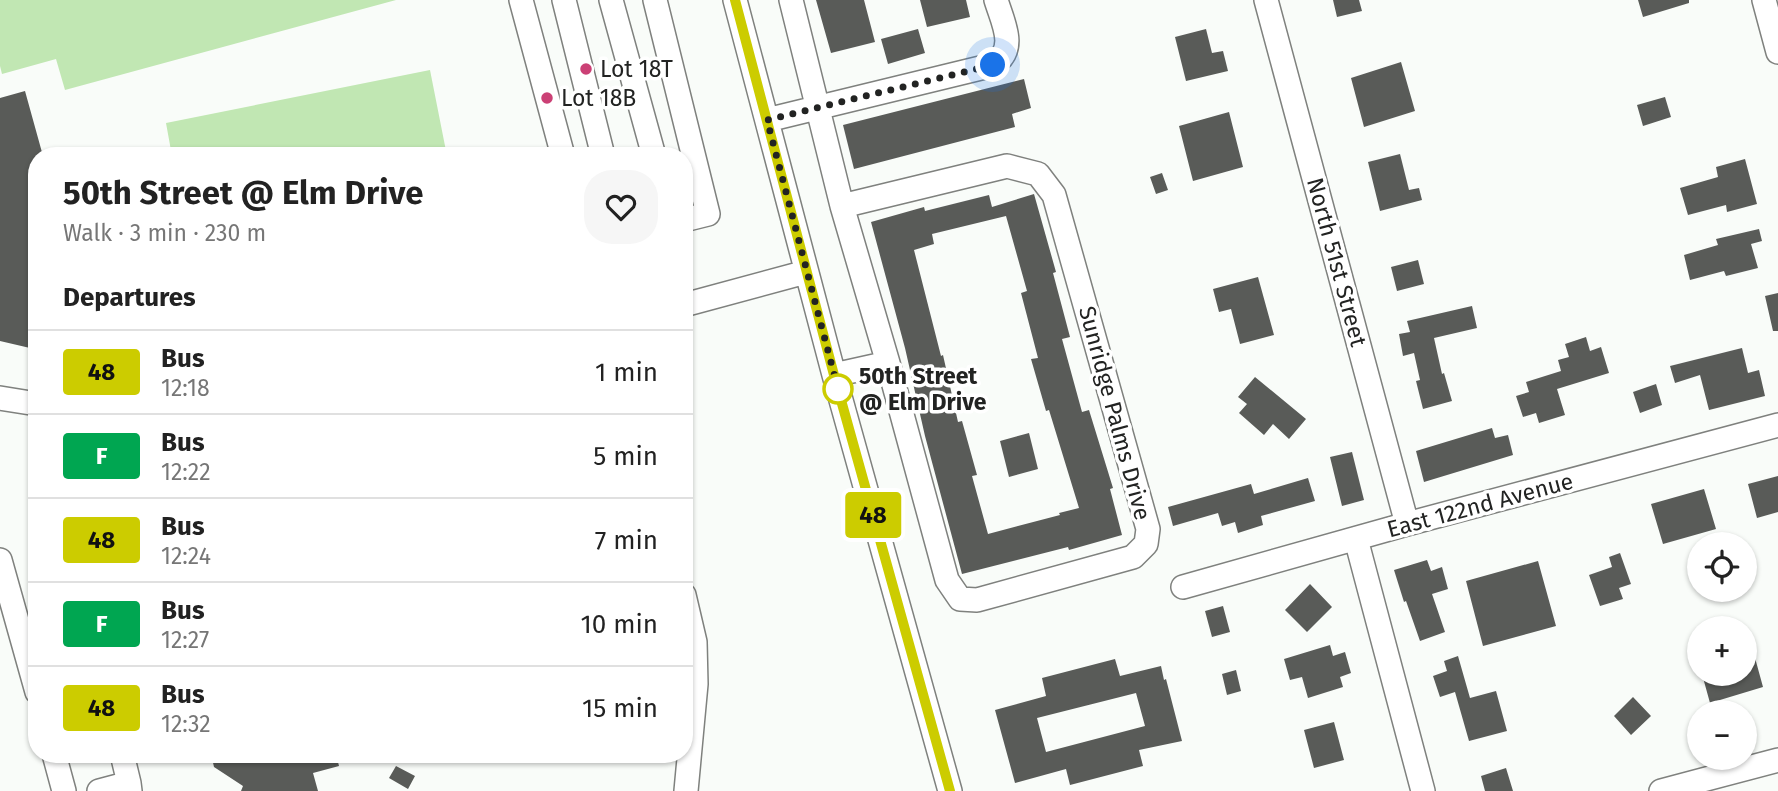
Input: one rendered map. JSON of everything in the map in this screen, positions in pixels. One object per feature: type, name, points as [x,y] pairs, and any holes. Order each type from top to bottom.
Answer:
[{"type":"street","points":[[521,0],[561,147]]},
{"type":"street","points":[[564,0],[601,147]]},
{"type":"street","points":[[611,0],[652,147]]},
{"type":"street","points":[[654,0],[691,147]]},
{"type":"street","points":[[734,0],[834,375],[950,791]]},
{"type":"street","name":"Sunridge Palms Drive","points":[[791,0],[842,206],[947,580],[960,599],[977,600],[1133,558],[1146,544],[1147,529],[1054,195],[1038,174],[1007,166],[842,206]]},
{"type":"street","points":[[767,120],[993,65],[1002,60],[1008,39],[996,0]]},
{"type":"street","name":"North 51st Street","points":[[1266,0],[1407,524]]},
{"type":"street","points":[[1764,0],[1778,52]]},
{"type":"street","points":[[693,155],[708,214],[693,218]]},
{"type":"street","points":[[693,303],[806,272]]},
{"type":"street","points":[[834,375],[888,363]]},
{"type":"street","points":[[0,398],[28,403]]},
{"type":"street","name":"East 122nd Avenue","points":[[1183,587],[1778,425]]},
{"type":"street","points":[[1356,539],[1423,791]]},
{"type":"street","points":[[0,560],[28,660]]},
{"type":"street","points":[[693,633],[696,684],[693,716]]},
{"type":"street","points":[[1661,791],[1778,760]]},
{"type":"street","points":[[56,763],[64,791]]},
{"type":"street","points":[[99,791],[130,787],[124,763]]},
{"type":"street","points":[[686,791],[689,763]]},
{"type":"green space","points":[[0,0],[396,0],[65,90],[56,59],[2,74]]},
{"type":"green space","points":[[430,70],[445,147],[170,147],[166,123]]},
{"type":"building","points":[[816,0],[864,0],[875,42],[831,53]]},
{"type":"building","points":[[920,0],[966,0],[970,17],[927,27]]},
{"type":"building","points":[[1333,0],[1359,0],[1362,11],[1337,17]]},
{"type":"building","points":[[1638,0],[1689,0],[1689,3],[1643,17]]},
{"type":"building","points":[[918,29],[925,53],[888,64],[881,39]]},
{"type":"building","points":[[1206,29],[1212,53],[1223,51],[1228,71],[1186,81],[1175,37]]},
{"type":"building","points":[[1401,62],[1415,111],[1364,127],[1351,78]]},
{"type":"building","points":[[1024,79],[1031,108],[1012,114],[1015,127],[854,169],[843,125]]},
{"type":"building","points":[[25,91],[41,147],[28,147],[28,348],[0,341],[0,98]]},
{"type":"building","points":[[1665,97],[1671,117],[1643,126],[1637,105]]},
{"type":"building","points":[[1229,112],[1243,167],[1193,181],[1179,126]]},
{"type":"building","points":[[1400,154],[1409,190],[1419,188],[1422,200],[1380,211],[1368,162]]},
{"type":"building","points":[[1745,159],[1757,204],[1727,212],[1726,205],[1688,215],[1680,188],[1718,177],[1716,167]]},
{"type":"building","points":[[1162,173],[1168,190],[1156,194],[1150,177]]},
{"type":"building","points":[[1034,194],[1056,272],[1053,273],[1070,337],[1062,339],[1082,412],[1089,410],[1113,488],[1110,489],[1122,535],[962,574],[871,222],[924,207],[925,211],[989,195],[992,207]],"holes":[[[1006,216],[1027,291],[1021,293],[1038,358],[1031,359],[1079,508],[988,534],[972,476],[977,475],[962,421],[958,422],[914,250],[934,244],[932,234]]]},
{"type":"building","points":[[1759,229],[1762,241],[1751,244],[1758,268],[1726,276],[1724,271],[1690,280],[1684,255],[1718,245],[1716,239]]},
{"type":"building","points":[[1418,260],[1424,284],[1397,291],[1391,267]]},
{"type":"building","points":[[1258,277],[1274,335],[1240,344],[1231,309],[1219,312],[1213,289]]},
{"type":"building","points":[[1778,293],[1778,331],[1773,331],[1765,296]]},
{"type":"building","points":[[1472,306],[1477,328],[1434,338],[1442,374],[1444,373],[1452,401],[1423,409],[1416,381],[1420,380],[1414,353],[1403,356],[1399,334],[1410,332],[1407,321]]},
{"type":"building","points":[[1586,337],[1590,351],[1601,347],[1609,373],[1557,389],[1565,415],[1539,423],[1536,413],[1523,417],[1516,396],[1529,392],[1526,382],[1561,371],[1558,360],[1569,357],[1565,344]]},
{"type":"building","points":[[1742,348],[1748,373],[1759,370],[1765,396],[1709,410],[1700,375],[1675,383],[1670,366]]},
{"type":"building","points":[[1255,377],[1306,419],[1289,439],[1273,424],[1264,435],[1239,413],[1247,404],[1238,397]]},
{"type":"building","points":[[1656,384],[1662,405],[1640,413],[1633,392]]},
{"type":"building","points":[[1492,428],[1495,438],[1508,435],[1513,455],[1424,482],[1416,451]]},
{"type":"building","points":[[1029,433],[1038,469],[1009,477],[1000,441]]},
{"type":"building","points":[[1352,452],[1364,500],[1342,506],[1330,457]]},
{"type":"building","points":[[1778,476],[1778,512],[1757,518],[1748,484]]},
{"type":"building","points":[[1308,478],[1315,501],[1261,516],[1263,525],[1238,533],[1235,522],[1222,526],[1218,513],[1173,526],[1168,507],[1251,484],[1254,494]]},
{"type":"building","points":[[1704,489],[1716,529],[1687,532],[1687,537],[1663,544],[1651,504]]},
{"type":"building","points":[[1620,553],[1631,584],[1619,588],[1623,599],[1600,606],[1589,575],[1612,567],[1609,557]]},
{"type":"building","points":[[1427,560],[1431,571],[1442,567],[1448,589],[1432,594],[1445,632],[1420,641],[1394,570]]},
{"type":"building","points":[[1538,561],[1556,626],[1483,646],[1466,581]]},
{"type":"building","points":[[1310,584],[1332,607],[1307,632],[1285,610]]},
{"type":"building","points":[[1223,606],[1230,632],[1212,637],[1205,611]]},
{"type":"building","points":[[1330,645],[1333,656],[1345,652],[1351,673],[1340,677],[1343,687],[1308,698],[1302,677],[1290,680],[1284,659]]},
{"type":"building","points":[[1458,656],[1470,698],[1496,691],[1507,731],[1469,741],[1455,692],[1440,697],[1433,676],[1447,671],[1444,661]]},
{"type":"building","points":[[1115,659],[1120,676],[1161,666],[1182,741],[1139,750],[1143,766],[1070,785],[1066,769],[1015,783],[995,710],[1046,696],[1042,678]],"holes":[[[1136,693],[1145,726],[1046,752],[1037,718]]]},
{"type":"building","points":[[1757,665],[1763,687],[1720,700],[1709,700],[1705,686],[1757,686]]},
{"type":"building","points":[[1236,670],[1241,691],[1227,695],[1222,674]]},
{"type":"building","points":[[1633,697],[1651,716],[1631,735],[1614,716]]},
{"type":"building","points":[[1334,722],[1344,760],[1314,768],[1304,730]]},
{"type":"building","points":[[213,763],[338,763],[339,766],[313,773],[318,791],[241,791],[243,786],[214,767]]},
{"type":"building","points":[[396,766],[415,776],[408,789],[389,778]]},
{"type":"building","points":[[1506,768],[1513,791],[1485,791],[1481,776]]},
{"type":"bus line","name":"48","points":[[735,0],[834,375],[950,791]]},
{"type":"place","name":"Lot 18T","points":[[586,69]]},
{"type":"place","name":"Lot 18B","points":[[547,98]]},
{"type":"place","name":"50th Street @ Elm Drive","points":[[838,389]]},
{"type":"route","points":[[838,389],[841,400],[767,120],[993,65]]}]
